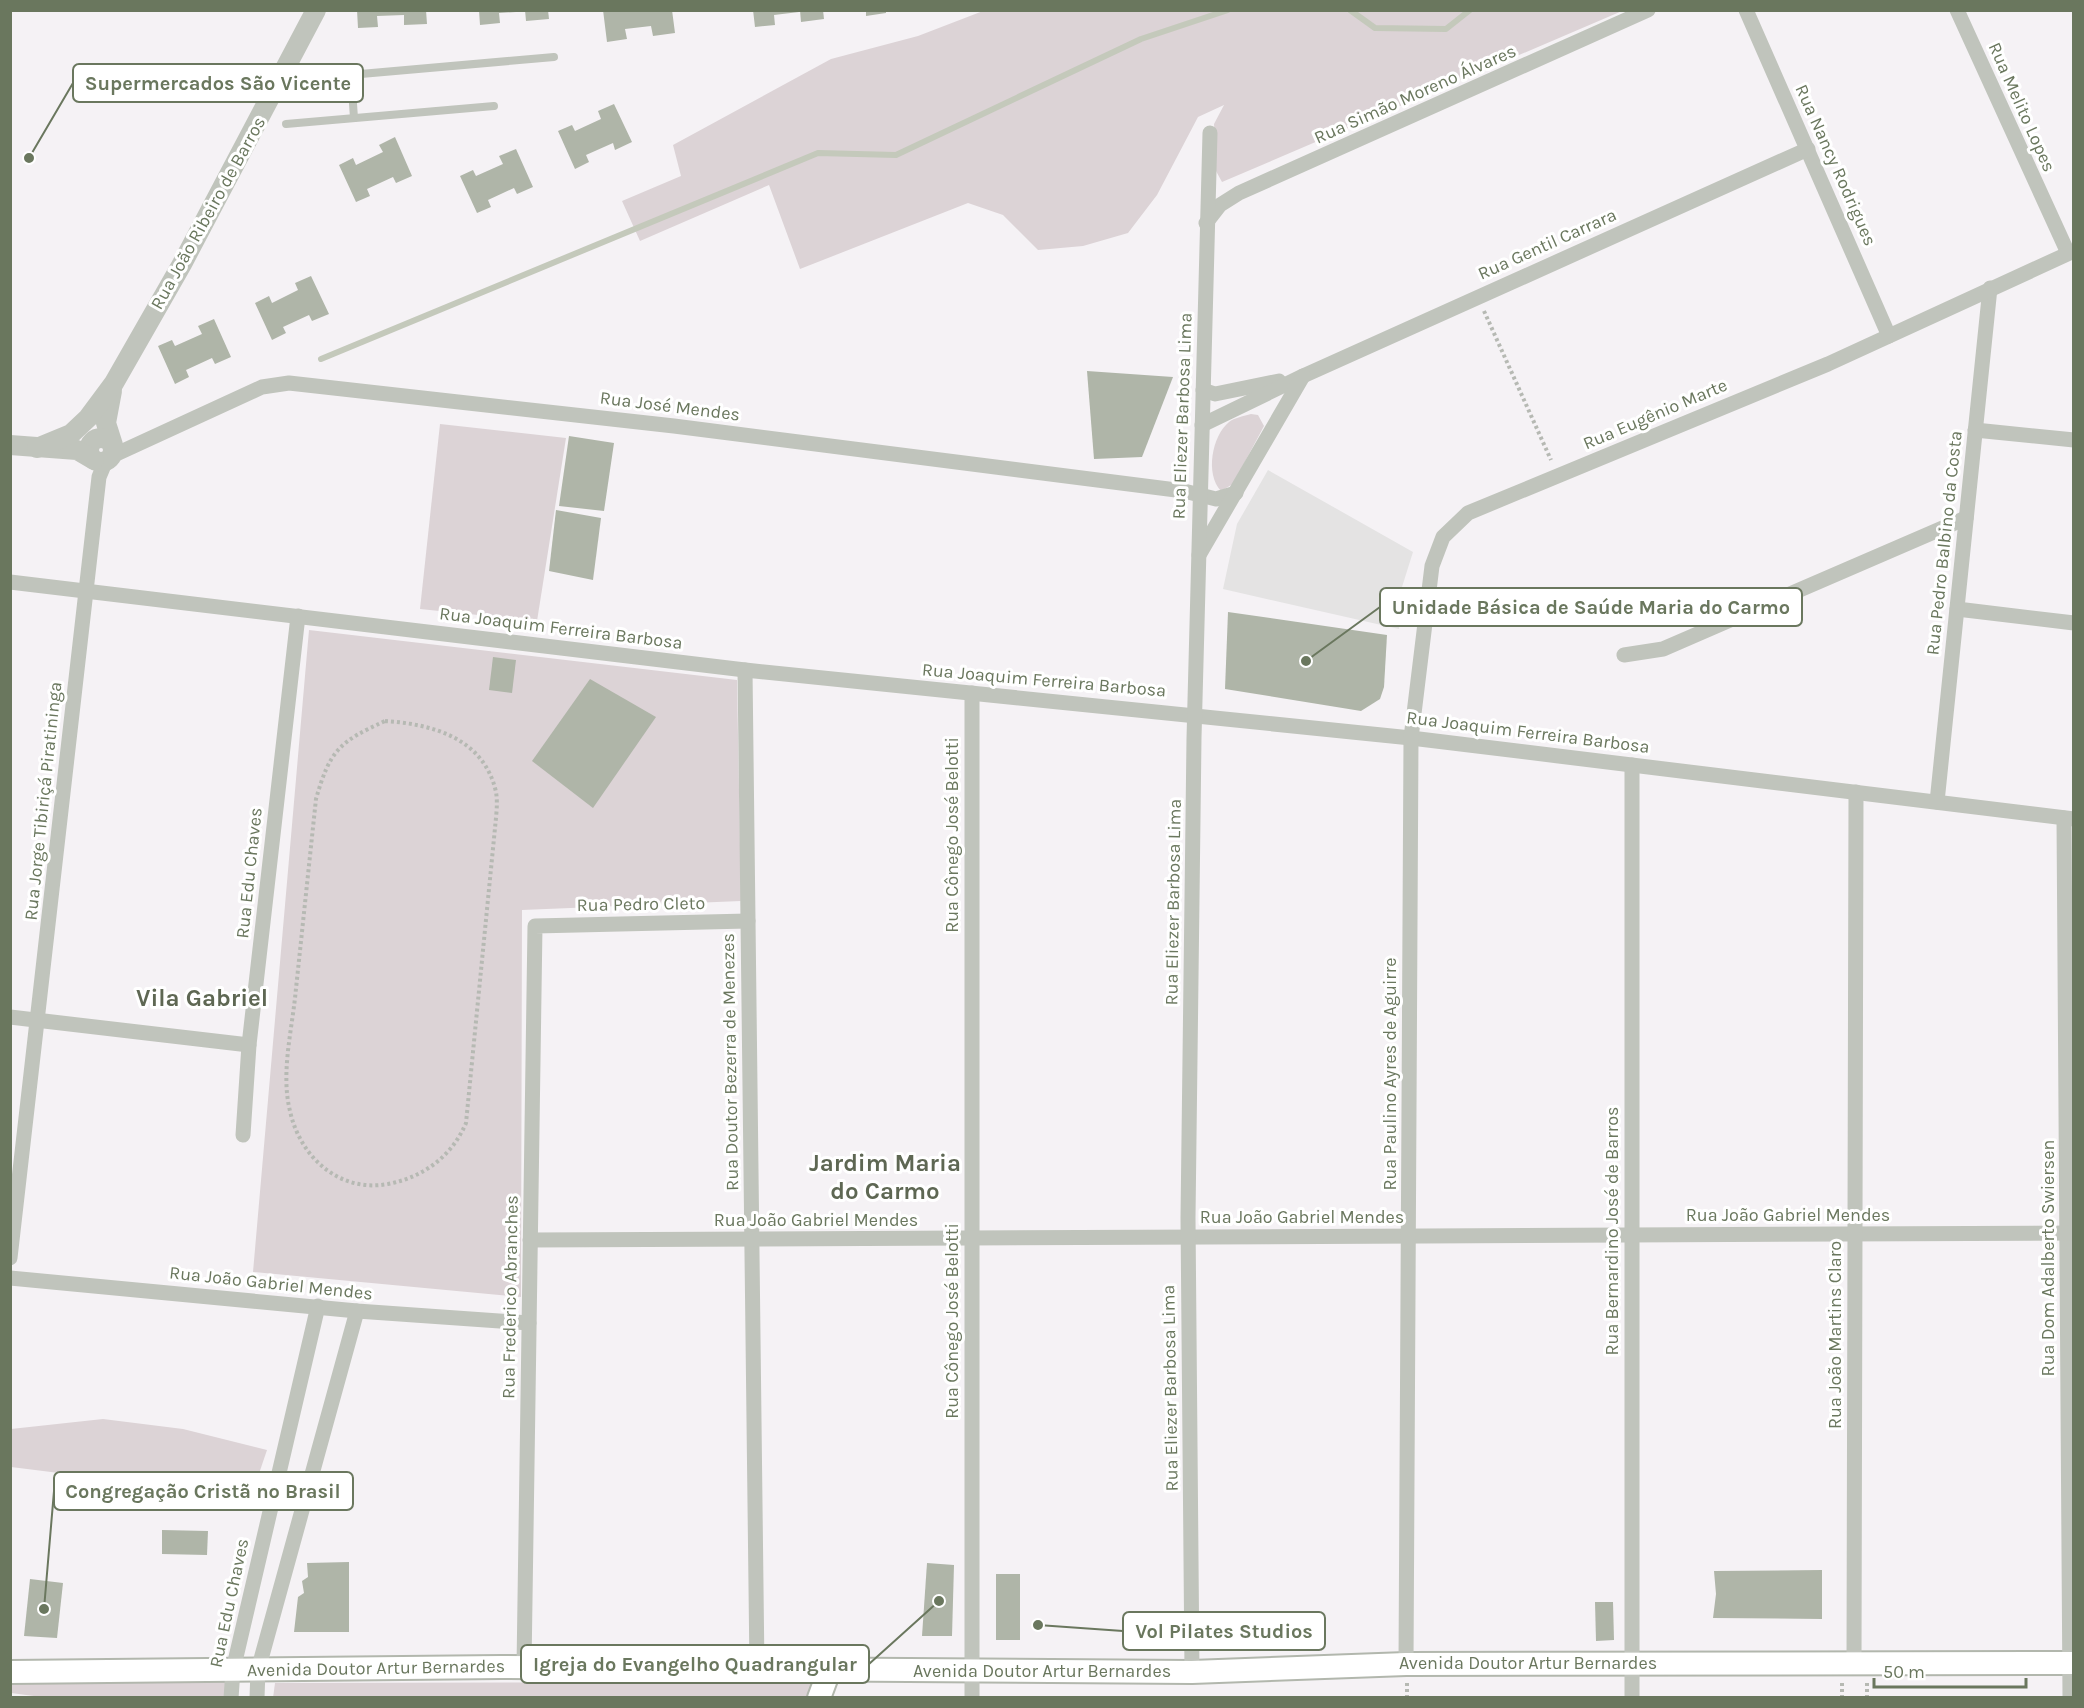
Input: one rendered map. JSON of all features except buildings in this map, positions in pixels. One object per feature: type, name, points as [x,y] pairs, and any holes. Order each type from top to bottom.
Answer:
[{"type":"main road","name":"Avenida Doutor Artur Bernardes","points":[[10,1672],[524,1667],[1192,1672],[1406,1664],[1854,1661],[2072,1663]]},
{"type":"main road","points":[[819,1698],[829,1671]]},
{"type":"street","name":"Rua João Ribeiro de Barros","points":[[37,448],[71,435],[88,418],[114,382],[182,264],[316,10]]},
{"type":"street","name":"Rua Simão Moreno Álvares","points":[[1206,223],[1220,205],[1239,193],[1648,10]]},
{"type":"street","name":"Rua Nancy Rodrigues","points":[[1746,10],[1890,336]]},
{"type":"street","name":"Rua Melito Lopes","points":[[1957,10],[2071,252]]},
{"type":"street","name":"Rua Eliezer Barbosa Lima","points":[[1192,1672],[1188,1238],[1199,495],[1210,133]]},
{"type":"street","name":"Rua Gentil Carrara","points":[[1202,424],[1303,376],[1808,149]]},
{"type":"street","name":"Rua Eugênio Marte","points":[[1411,738],[1432,566],[1443,537],[1468,513],[1890,336],[2071,252]]},
{"type":"street","name":"Rua Pedro Balbino da Costa","points":[[1937,802],[1990,288]]},
{"type":"street","name":"Rua Gentil Carrara","points":[[1203,390],[1215,394],[1303,376]]},
{"type":"street","points":[[1198,556],[1303,376]]},
{"type":"street","name":"Rua João Ribeiro de Barros","points":[[10,445],[77,450],[107,455],[106,423],[114,382]]},
{"type":"street","name":"Rua José Mendes","points":[[107,455],[262,387],[288,383],[674,426],[1216,499],[1236,493]]},
{"type":"street","points":[[1975,430],[2073,440]]},
{"type":"street","name":"Rua Jorge Tibiriçá Piratininga","points":[[10,1258],[99,477],[107,455]]},
{"type":"street","points":[[1624,655],[1663,649],[1966,518]]},
{"type":"street","name":"Rua Joaquim Ferreira Barbosa","points":[[10,582],[745,670],[1195,714],[1411,738],[2069,818]]},
{"type":"street","points":[[1957,609],[2073,623]]},
{"type":"street","name":"Rua Edu Chaves","points":[[243,1135],[249,1045],[298,616]]},
{"type":"street","name":"Rua Doutor Bezerra de Menezes","points":[[745,670],[757,1670]]},
{"type":"street","name":"Rua Cônego José Belotti","points":[[972,693],[972,1698]]},
{"type":"street","name":"Rua Paulino Ayres de Aguirre","points":[[1406,1664],[1411,738]]},
{"type":"street","name":"Rua Bernardino José de Barros","points":[[1632,765],[1632,1698]]},
{"type":"street","name":"Rua João Martins Claro","points":[[1854,1661],[1856,792]]},
{"type":"street","name":"Rua Dom Adalberto Swiersen","points":[[2069,818],[2072,1663],[2070,1698]]},
{"type":"street","name":"Rua Pedro Cleto","points":[[535,926],[748,921]]},
{"type":"street","name":"Rua Frederico Abranches","points":[[524,1667],[535,926]]},
{"type":"street","points":[[10,1017],[249,1045]]},
{"type":"street","name":"Rua João Gabriel Mendes","points":[[530,1240],[2070,1233]]},
{"type":"street","name":"Rua João Gabriel Mendes","points":[[10,1278],[357,1311],[529,1323]]},
{"type":"street","name":"Rua Edu Chaves","points":[[231,1698],[233,1670],[318,1306]]},
{"type":"street","points":[[256,1698],[258,1670],[357,1311]]},
{"type":"lane","points":[[279,81],[554,57]]},
{"type":"lane","points":[[351,75],[354,118]]},
{"type":"lane","points":[[286,124],[494,106]]},
{"type":"path","points":[[1478,297],[1558,476]]},
{"type":"path","points":[[385,722],[413,723],[453,736],[472,748],[486,766],[496,793],[495,828],[466,1122],[459,1140],[447,1155],[418,1174],[399,1182],[382,1185],[365,1185],[326,1171],[309,1155],[296,1131],[290,1110],[287,1088],[289,1049],[316,799],[325,769],[336,749],[358,733],[385,722]]},
{"type":"shaded area","points":[[983,11],[1622,11],[1222,182],[1216,171],[1214,124],[1224,105],[1198,117],[1157,195],[1128,233],[1083,246],[1038,250],[1003,215],[968,203],[800,269],[769,185],[640,241],[622,201],[681,176],[673,145],[831,59],[918,36]]},
{"type":"shaded area","points":[[1251,414],[1258,415],[1264,426],[1233,484],[1221,491],[1216,484],[1212,465],[1218,436],[1229,422]]},
{"type":"shaded area","points":[[440,424],[566,438],[537,621],[420,609]]},
{"type":"shaded area","points":[[1268,470],[1413,552],[1402,587],[1399,629],[1223,589],[1237,524]]},
{"type":"shaded area","points":[[309,630],[737,680],[741,901],[522,910],[521,1297],[253,1272]]},
{"type":"shaded area","points":[[103,1419],[183,1429],[267,1450],[251,1497],[11,1467],[11,1429]]},
{"type":"shaded area","points":[[228,1679],[225,1697],[49,1698],[11,1693],[11,1680]]},
{"type":"shaded area","points":[[814,1682],[807,1698],[273,1698],[275,1683]]},
{"type":"waterway","points":[[321,359],[818,153],[896,155],[1141,39],[1228,10]]},
{"type":"waterway","points":[[1350,10],[1375,28],[1446,29],[1470,10]]},
{"type":"place","name":"Supermercados São Vicente","points":[[29,158]]},
{"type":"place","name":"Unidade Básica de Saúde Maria do Carmo","points":[[1306,661]]},
{"type":"place","name":"Igreja do Evangelho Quadrangular","points":[[939,1601]]},
{"type":"place","name":"Congregação Cristã no Brasil","points":[[44,1609]]},
{"type":"place","name":"Vol Pilates Studios","points":[[1038,1625]]},
{"type":"district","name":"Vila Gabriel","points":[[202,998]]},
{"type":"district","name":"Jardim Maria do Carmo","points":[[885,1177]]}]
